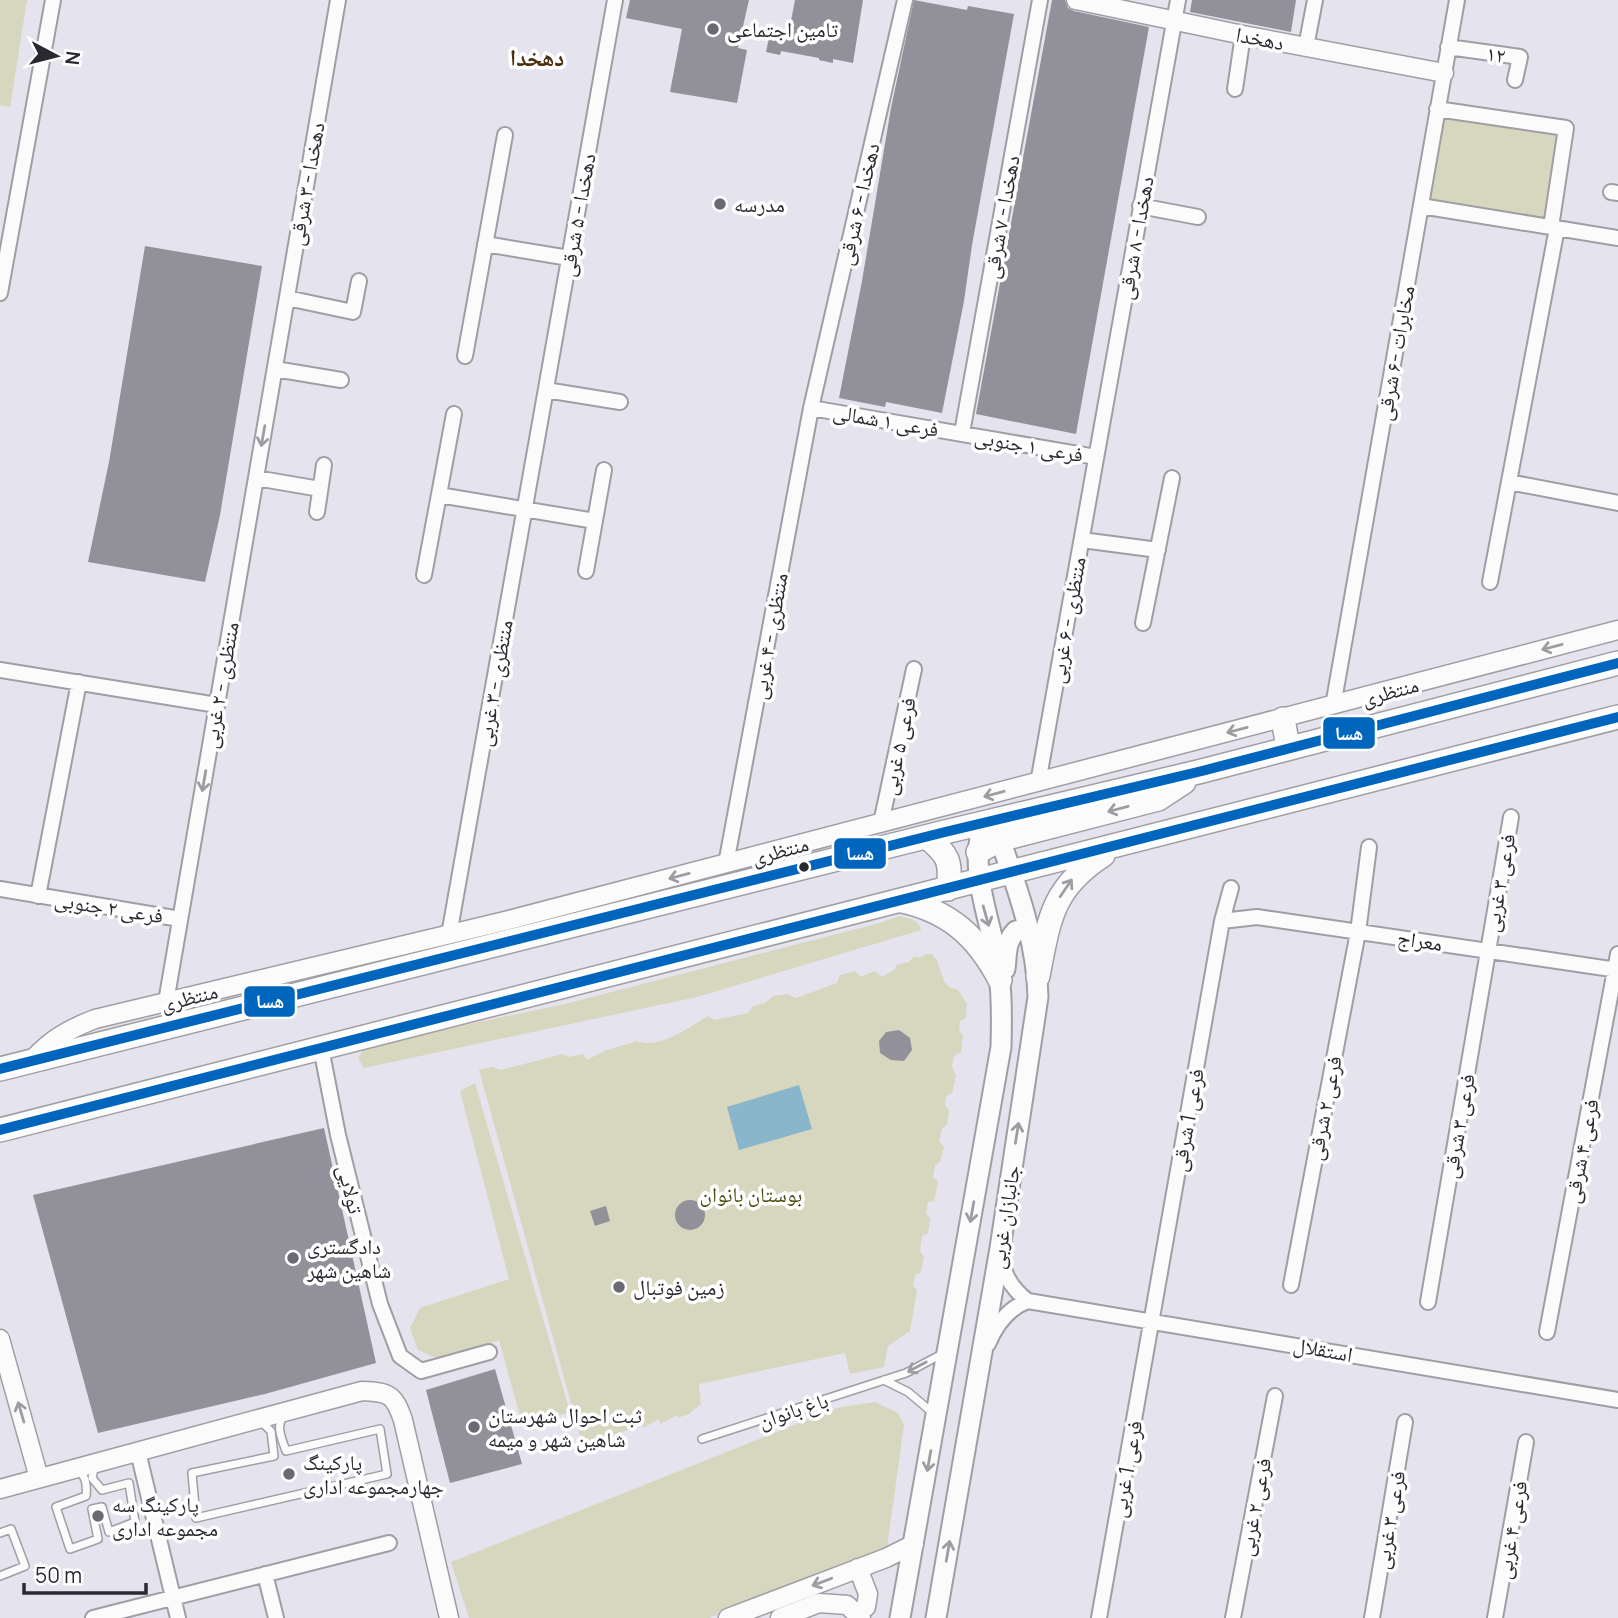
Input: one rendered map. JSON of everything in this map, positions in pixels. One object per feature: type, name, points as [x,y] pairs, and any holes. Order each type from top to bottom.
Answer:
[{"type":"main road","name":"منتظری","points":[[0,1069],[927,837],[989,829],[1288,747],[1618,663]]},
{"type":"main road","points":[[0,1130],[1618,716]]},
{"type":"main road","points":[[1283,719],[1288,747]]},
{"type":"main road","points":[[978,852],[989,829],[1078,819],[1158,799],[1202,771]]},
{"type":"main road","points":[[1078,819],[1073,829],[1076,846],[1086,853]]},
{"type":"main road","name":"جانبازان غربی","points":[[936,1618],[1000,1248],[1038,998],[1038,976],[1031,936],[1012,873],[989,829]]},
{"type":"main road","points":[[927,837],[945,853],[951,872],[948,889]]},
{"type":"main road","points":[[1038,976],[1045,937],[1056,904],[1068,883],[1083,868],[1122,844]]},
{"type":"main road","name":"جانبازان غربی","points":[[900,1618],[1001,1047],[1001,989],[994,941],[978,881],[978,852]]},
{"type":"main road","points":[[899,900],[926,906],[956,924],[986,954],[1001,989]]},
{"type":"main road","points":[[1001,989],[1010,937],[1016,931],[1023,930],[1031,936]]},
{"type":"street","points":[[0,293],[53,0]]},
{"type":"street","name":"دهخدا - ۳ شرقی","points":[[275,369],[338,0]]},
{"type":"street","name":"دهخدا - ۵ شرقی","points":[[539,430],[615,0]]},
{"type":"street","name":"دهخدا - ۶ شرقی","points":[[811,408],[905,0]]},
{"type":"street","name":"دهخدا - ۷ شرقی","points":[[962,433],[1040,0]]},
{"type":"street","name":"دهخدا","points":[[1076,0],[1444,73]]},
{"type":"street","name":"دهخدا - ۸ شرقی","points":[[1096,457],[1178,0]]},
{"type":"street","points":[[1306,47],[1315,0]]},
{"type":"street","name":"مخابرات -۶ شرقی","points":[[1333,706],[1457,0]]},
{"type":"street","points":[[1235,89],[1243,35]]},
{"type":"street","name":"۱۲","points":[[1448,47],[1520,57],[1515,80]]},
{"type":"street","points":[[1437,109],[1566,128],[1554,227],[1490,582]]},
{"type":"street","points":[[465,356],[505,135]]},
{"type":"street","points":[[1420,205],[1618,238]]},
{"type":"street","points":[[1140,206],[1198,217]]},
{"type":"street","points":[[485,244],[569,258]]},
{"type":"street","points":[[287,299],[353,312],[359,281]]},
{"type":"street","points":[[275,369],[341,380]]},
{"type":"street","name":"منتظری - ۲ غربی","points":[[166,1002],[275,369]]},
{"type":"street","points":[[546,390],[620,402]]},
{"type":"street","name":"فرعی ۱ شمالی","points":[[811,408],[962,433]]},
{"type":"street","name":"منتظری - ۴ غربی","points":[[726,864],[811,408]]},
{"type":"street","points":[[424,576],[454,414]]},
{"type":"street","name":"منتظری - ۳ غربی","points":[[449,935],[539,430]]},
{"type":"street","name":"فرعی ۱ جنوبی","points":[[962,433],[1096,457]]},
{"type":"street","name":"منتظری - ۶ غربی","points":[[1038,783],[1096,457]]},
{"type":"street","points":[[317,512],[324,466]]},
{"type":"street","points":[[586,571],[604,470]]},
{"type":"street","points":[[256,478],[320,489]]},
{"type":"street","points":[[1143,623],[1172,478]]},
{"type":"street","points":[[1509,482],[1618,503]]},
{"type":"street","points":[[439,495],[595,521]]},
{"type":"street","points":[[1082,540],[1158,550]]},
{"type":"street","name":"منتظری","points":[[32,1060],[46,1044],[65,1031],[95,1019],[449,935],[1618,630]]},
{"type":"street","name":"فرعی ۵ غربی","points":[[881,823],[914,669]]},
{"type":"street","points":[[0,670],[217,705]]},
{"type":"street","points":[[38,896],[79,682]]},
{"type":"street","name":"فرعی ۳ غربی","points":[[1488,949],[1511,817]]},
{"type":"street","points":[[1358,932],[1369,847]]},
{"type":"street","name":"فرعی 1 شرقی","points":[[1152,1320],[1223,920],[1231,888]]},
{"type":"street","name":"فرعی ۲ جنوبی","points":[[0,890],[180,919]]},
{"type":"street","name":"معراج","points":[[1223,920],[1257,917],[1617,970]]},
{"type":"street","name":"فرعی ۲ شرقی","points":[[1291,1285],[1358,932]]},
{"type":"street","name":"فرعی ۳ شرقی","points":[[1428,1303],[1488,949]]},
{"type":"street","points":[[1617,970],[1618,954]]},
{"type":"street","name":"فرعی ۴ شرقی","points":[[1547,1332],[1617,970]]},
{"type":"street","name":"تولایی","points":[[321,1048],[338,1135],[380,1304],[400,1356],[421,1371],[489,1352]]},
{"type":"street","points":[[1000,1248],[1002,1268],[1007,1279],[1028,1301]]},
{"type":"street","points":[[981,1362],[998,1323],[1018,1304],[1028,1301]]},
{"type":"street","name":"استقلال","points":[[1028,1301],[1618,1400]]},
{"type":"street","name":"فرعی 1 غربی","points":[[1099,1618],[1152,1320]]},
{"type":"street","points":[[0,1339],[39,1478]]},
{"type":"street","points":[[0,1488],[362,1391],[384,1392],[397,1401],[403,1420],[449,1618]]},
{"type":"street","name":"فرعی ۲ غربی","points":[[1233,1618],[1275,1396]]},
{"type":"street","name":"فرعی ۳ غربی","points":[[1372,1618],[1405,1422]]},
{"type":"street","name":"فرعی ۴ غربی","points":[[1495,1618],[1526,1442]]},
{"type":"street","points":[[138,1452],[178,1618]]},
{"type":"street","points":[[93,1618],[389,1543]]},
{"type":"street","points":[[728,1618],[914,1544]]},
{"type":"street","points":[[780,1618],[819,1603],[847,1605],[859,1616],[866,1607],[868,1594],[859,1568]]},
{"type":"street","points":[[265,1574],[276,1618]]},
{"type":"lane","name":"باغ بانوان","points":[[702,1439],[906,1373],[947,1351]]},
{"type":"lane","points":[[884,1380],[908,1392],[936,1415]]},
{"type":"lane","points":[[257,1419],[271,1431],[274,1456],[192,1473],[197,1518],[387,1474],[380,1429],[286,1451],[279,1430],[281,1420],[290,1410]]},
{"type":"lane","points":[[74,1469],[83,1475],[86,1496],[56,1507],[70,1549],[98,1539],[92,1509],[102,1507],[109,1532],[135,1522],[129,1483],[102,1490],[92,1478],[95,1463]]},
{"type":"lane","points":[[0,1533],[11,1529],[25,1566],[0,1576]]},
{"type":"green space","points":[[0,0],[27,0],[10,107],[0,105]]},
{"type":"green space","points":[[1443,116],[1561,133],[1546,219],[1429,201]]},
{"type":"green space","points":[[899,916],[916,921],[921,930],[697,997],[364,1068],[358,1058],[365,1046],[565,1004]]},
{"type":"green space","name":"بوستان بانوان","points":[[932,954],[944,981],[949,987],[958,990],[967,1004],[966,1018],[960,1021],[959,1030],[963,1035],[961,1052],[954,1056],[952,1066],[956,1076],[952,1093],[946,1096],[945,1105],[949,1110],[947,1125],[942,1128],[939,1141],[944,1147],[940,1162],[935,1165],[933,1177],[938,1182],[934,1201],[928,1202],[926,1213],[930,1219],[928,1233],[922,1236],[920,1251],[924,1257],[921,1272],[915,1275],[913,1286],[917,1290],[910,1331],[888,1346],[884,1367],[850,1374],[845,1353],[699,1384],[701,1404],[689,1414],[677,1418],[677,1415],[660,1424],[659,1419],[643,1428],[642,1423],[635,1428],[582,1443],[479,1070],[492,1067],[501,1070],[562,1054],[570,1057],[583,1054],[587,1060],[604,1051],[637,1041],[646,1043],[664,1040],[708,1016],[714,1020],[748,1013],[753,1006],[765,1003],[773,996],[787,994],[796,998],[837,983],[840,975],[855,971],[860,977],[875,971],[882,977],[897,965],[909,962],[914,956],[920,958]]},
{"type":"green space","points":[[475,1083],[570,1412],[523,1427],[499,1340],[439,1359],[418,1350],[410,1328],[420,1308],[509,1279],[460,1091]]},
{"type":"green space","points":[[875,1402],[898,1413],[904,1425],[887,1548],[709,1618],[469,1618],[451,1562],[837,1408]]},
{"type":"water","points":[[799,1085],[812,1129],[739,1150],[727,1107]]},
{"type":"building","points":[[630,0],[749,0],[738,48],[747,50],[737,103],[670,92],[682,29],[626,18]]},
{"type":"building","points":[[795,0],[863,0],[853,63],[833,59],[833,63],[781,51],[780,55],[766,52],[771,28],[789,31]]},
{"type":"building","points":[[914,0],[967,10],[968,6],[1014,14],[942,413],[886,402],[885,407],[839,398],[891,108]]},
{"type":"building","points":[[1052,0],[1065,0],[1068,8],[1074,11],[1149,27],[1076,434],[976,414]]},
{"type":"building","points":[[1192,0],[1296,0],[1291,32],[1190,12]]},
{"type":"building","points":[[145,246],[262,266],[220,515],[205,582],[88,562],[109,462]]},
{"type":"building","points":[[899,1030],[910,1038],[912,1050],[904,1061],[891,1060],[880,1053],[879,1041],[886,1032]]},
{"type":"building","points":[[324,1128],[376,1363],[265,1394],[98,1433],[33,1195]]},
{"type":"building","points":[[690,1200],[701,1204],[705,1215],[701,1226],[690,1230],[679,1226],[675,1215],[679,1204]]},
{"type":"building","points":[[606,1206],[610,1221],[595,1226],[590,1211]]},
{"type":"building","name":"ثبت احوال شهرستان شاهین شهر و میمه","points":[[495,1369],[522,1464],[450,1483],[426,1390]]},
{"type":"transit line","name":"هسا","points":[[0,1069],[945,832],[1202,771],[1618,663]]},
{"type":"transit line","name":"هسا","points":[[0,1130],[1618,717]]},
{"type":"place","name":"تامین اجتماعی","points":[[713,29]]},
{"type":"place","name":"مدرسه","points":[[720,204]]},
{"type":"place","name":"دادگستری شاهین شهر","points":[[293,1258]]},
{"type":"place","name":"زمین فوتبال","points":[[619,1287]]},
{"type":"place","name":"ثبت احوال شهرستان شاهین شهر و میمه","points":[[474,1427]]},
{"type":"place","name":"پارکینگ جهارمجموعه اداری","points":[[289,1474]]},
{"type":"place","name":"پارکینگ سه مجموعه اداری","points":[[98,1516]]},
{"type":"district","name":"دهخدا","points":[[537,57]]}]
